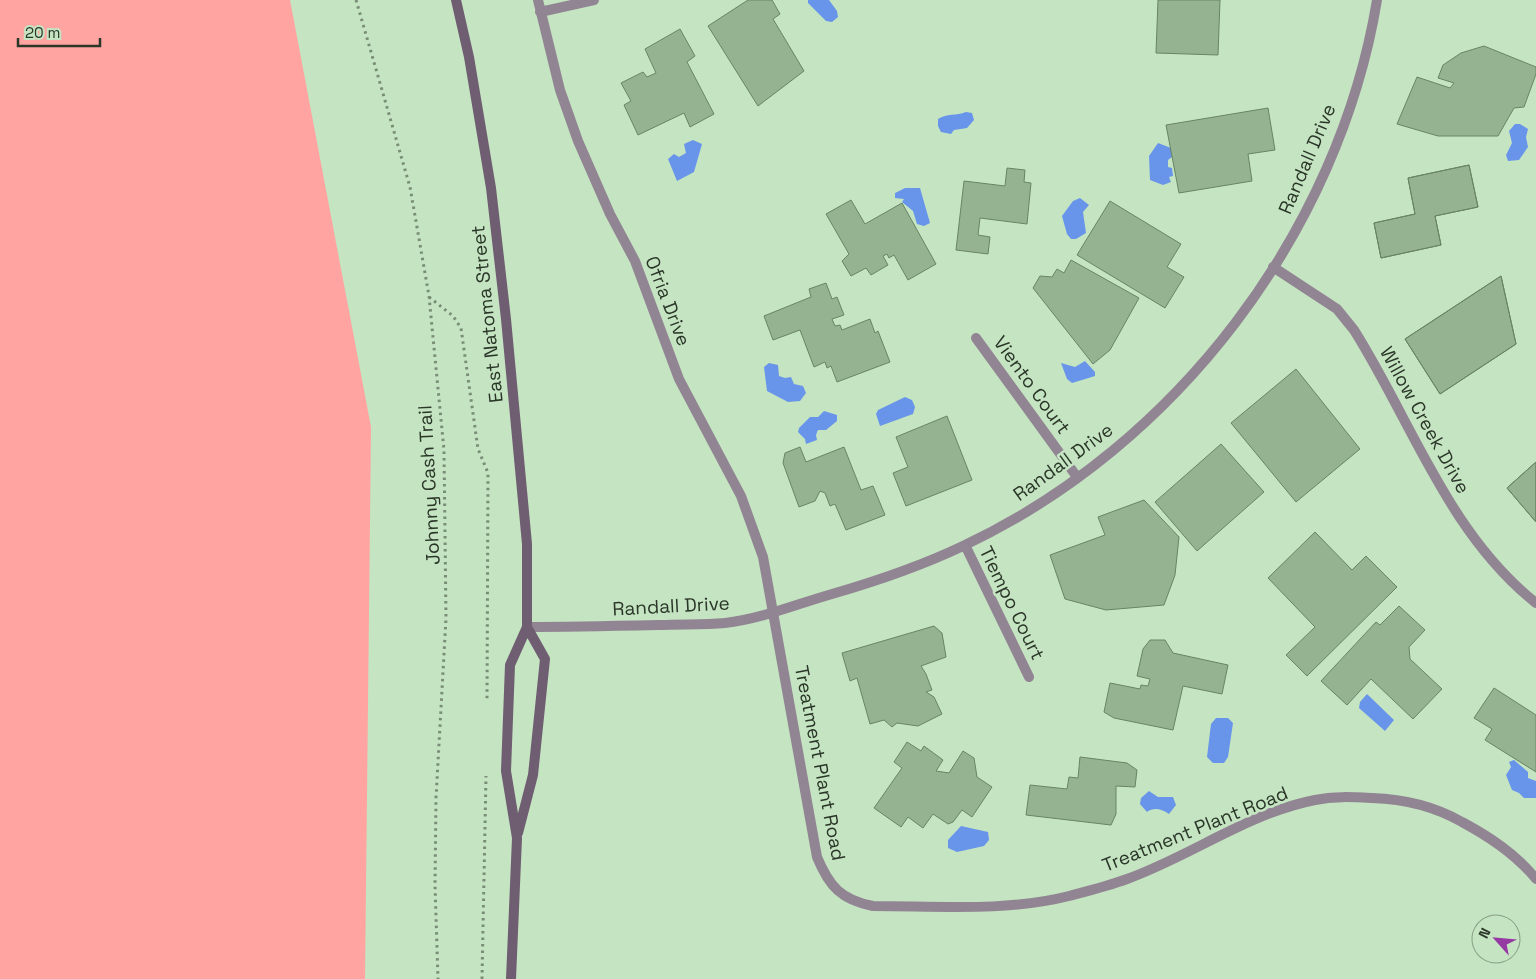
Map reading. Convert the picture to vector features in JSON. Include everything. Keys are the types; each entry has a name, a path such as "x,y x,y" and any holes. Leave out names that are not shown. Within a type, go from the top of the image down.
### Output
{"main road":[{"name":"East Natoma Street","path":"456,0 469,57 490,188 506,319 527,544 527,627 510,665 506,771 517,838 511,979"},
{"name":"East Natoma Street","path":"517,838 533,775 545,659 527,627"}],"street":[{"name":"Ofria Drive","path":"538,0 560,90 578,141 610,214 635,261 679,379 741,496 764,557 774,611"},
{"path":"540,12 594,0"},
{"name":"Randall Drive","path":"527,627 726,623 774,611 902,572 965,545 1032,508 1077,478 1137,429 1194,373 1227,334 1274,267 1306,212 1339,140 1363,64 1377,0"},
{"name":"Willow Creek Drive","path":"1274,267 1337,309 1354,330 1443,492 1468,531 1498,566 1536,602"},
{"name":"Viento Court","path":"976,338 1077,478"},
{"name":"Tiempo Court","path":"965,545 1029,677"},
{"name":"Treatment Plant Road","path":"774,611 817,857 825,877 839,893 858,903 873,906 1004,906 1067,896 1127,879 1271,813 1314,800 1344,796 1390,798 1449,814 1489,836 1513,855 1536,879"}],"path":[{"name":"Johnny Cash Trail","path":"356,0 410,187 429,296 444,450 447,548 446,618 436,798 435,885 438,979"},
{"path":"429,296 453,316 461,328 478,450 488,473 487,705"},
{"path":"482,979 486,772"}],"shaded area":[{"path":"0,0 290,0 371,427 365,979 0,979"}],"water":[{"path":"808,0 829,0 837,11 838,17 832,22 826,21 808,3"},
{"path":"966,112 972,113 974,120 967,128 954,130 951,134 941,132 938,126 938,119"},
{"path":"1515,124 1520,124 1528,129 1526,137 1528,147 1519,160 1508,161 1506,155 1512,143 1509,131"},
{"path":"693,140 702,144 694,172 677,181 668,159 674,154 679,157 686,153 684,144"},
{"path":"1158,143 1171,148 1172,157 1168,160 1168,167 1172,168 1173,176 1169,177 1171,182 1163,185 1150,180 1149,156"},
{"path":"905,188 920,188 930,223 924,226 917,224 913,211 902,202 904,199 895,198 895,193"},
{"path":"1080,198 1089,205 1083,212 1086,233 1076,239 1071,239 1067,234 1062,216 1073,201"},
{"path":"1085,361 1095,372 1095,376 1072,383 1067,379 1061,363 1075,367"},
{"path":"769,363 778,365 779,376 791,377 794,384 803,386 806,393 800,401 788,402 767,391 764,367"},
{"path":"905,397 912,400 915,407 913,414 880,426 876,414 878,410"},
{"path":"824,411 837,415 837,421 826,430 818,430 817,440 806,444 805,439 798,432 799,428 810,417 818,417"},
{"path":"1367,694 1394,720 1385,731 1359,708 1360,702"},
{"path":"1216,718 1228,718 1233,723 1228,757 1224,763 1213,763 1207,757 1211,724"},
{"path":"1514,760 1528,772 1528,778 1536,781 1536,798 1524,798 1512,790 1506,775 1511,767 1509,762"},
{"path":"1149,791 1158,797 1173,797 1176,805 1169,814 1158,809 1147,812 1140,804 1141,798"},
{"path":"961,826 988,832 989,840 984,846 957,852 948,848 948,840"}],"building":[{"path":"748,0 772,0 780,14 773,19 804,71 758,106 708,26"},
{"path":"1158,0 1220,0 1218,55 1156,53"},
{"path":"680,29 695,56 687,62 714,114 690,127 684,113 638,135 624,105 631,101 621,83 643,72 647,77 656,73 645,49"},
{"path":"1484,46 1536,67 1536,74 1524,107 1514,108 1498,136 1438,136 1397,124 1417,77 1450,88 1454,83 1438,78 1443,65 1461,53"},
{"path":"1268,108 1275,150 1248,154 1252,181 1179,193 1166,125"},
{"path":"1469,165 1478,207 1435,216 1441,245 1381,258 1374,223 1415,214 1408,178"},
{"path":"1469,165 1478,207 1435,216 1441,245 1381,258 1374,223 1415,214 1408,178"},
{"path":"1007,168 1025,170 1024,182 1031,183 1027,224 980,218 978,235 990,237 988,254 956,250 964,181 1005,186"},
{"path":"851,200 865,224 902,203 936,264 908,280 894,255 889,258 887,254 883,256 888,265 871,275 866,268 851,276 842,261 849,254 826,214"},
{"path":"1110,201 1181,244 1167,267 1184,277 1165,308 1077,255"},
{"path":"1071,260 1139,298 1110,350 1093,364 1033,288 1040,276 1052,277 1057,269 1064,273"},
{"path":"1501,276 1516,344 1440,394 1405,339"},
{"path":"1501,276 1516,344 1440,394 1405,339"},
{"path":"826,283 832,299 837,297 844,315 832,319 835,326 840,325 842,330 870,319 875,333 878,331 890,362 837,382 831,366 827,368 825,362 814,367 800,330 773,340 764,316 811,297 809,289"},
{"path":"1296,369 1360,449 1296,502 1231,423"},
{"path":"947,416 972,480 906,506 893,473 908,467 896,437"},
{"path":"1221,444 1264,492 1197,551 1155,502"},
{"path":"800,447 806,462 844,447 861,490 873,486 885,515 846,530 835,504 830,506 825,493 820,491 815,501 799,507 783,463 785,453"},
{"path":"1536,462 1536,522 1507,488"},
{"path":"1536,462 1536,522 1507,488"},
{"path":"1144,500 1179,537 1175,575 1164,605 1106,610 1065,599 1050,555 1105,535 1098,517"},
{"path":"1315,532 1352,570 1366,556 1397,587 1307,676 1286,655 1315,627 1268,578"},
{"path":"1399,606 1425,630 1409,647 1410,659 1442,689 1413,719 1371,679 1347,705 1321,681 1376,622 1380,625"},
{"path":"934,626 942,633 946,657 921,666 932,690 926,692 934,697 942,714 918,726 897,723 892,727 884,720 870,724 857,678 850,681 842,653"},
{"path":"1150,640 1165,640 1173,653 1228,665 1222,694 1183,686 1173,730 1114,718 1104,712 1110,683 1140,689 1141,685 1148,686 1150,679 1137,676 1143,649"},
{"path":"1494,688 1536,715 1536,772 1485,740 1492,729 1474,718"},
{"path":"907,742 921,751 924,746 943,760 936,771 949,773 963,751 974,758 977,777 992,787 972,817 962,810 953,822 948,824 933,814 923,828 908,817 901,827 874,808 902,768 894,762"},
{"path":"1080,757 1127,763 1137,770 1135,787 1116,786 1116,814 1111,825 1026,815 1030,785 1067,789 1069,777 1078,778"}]}
